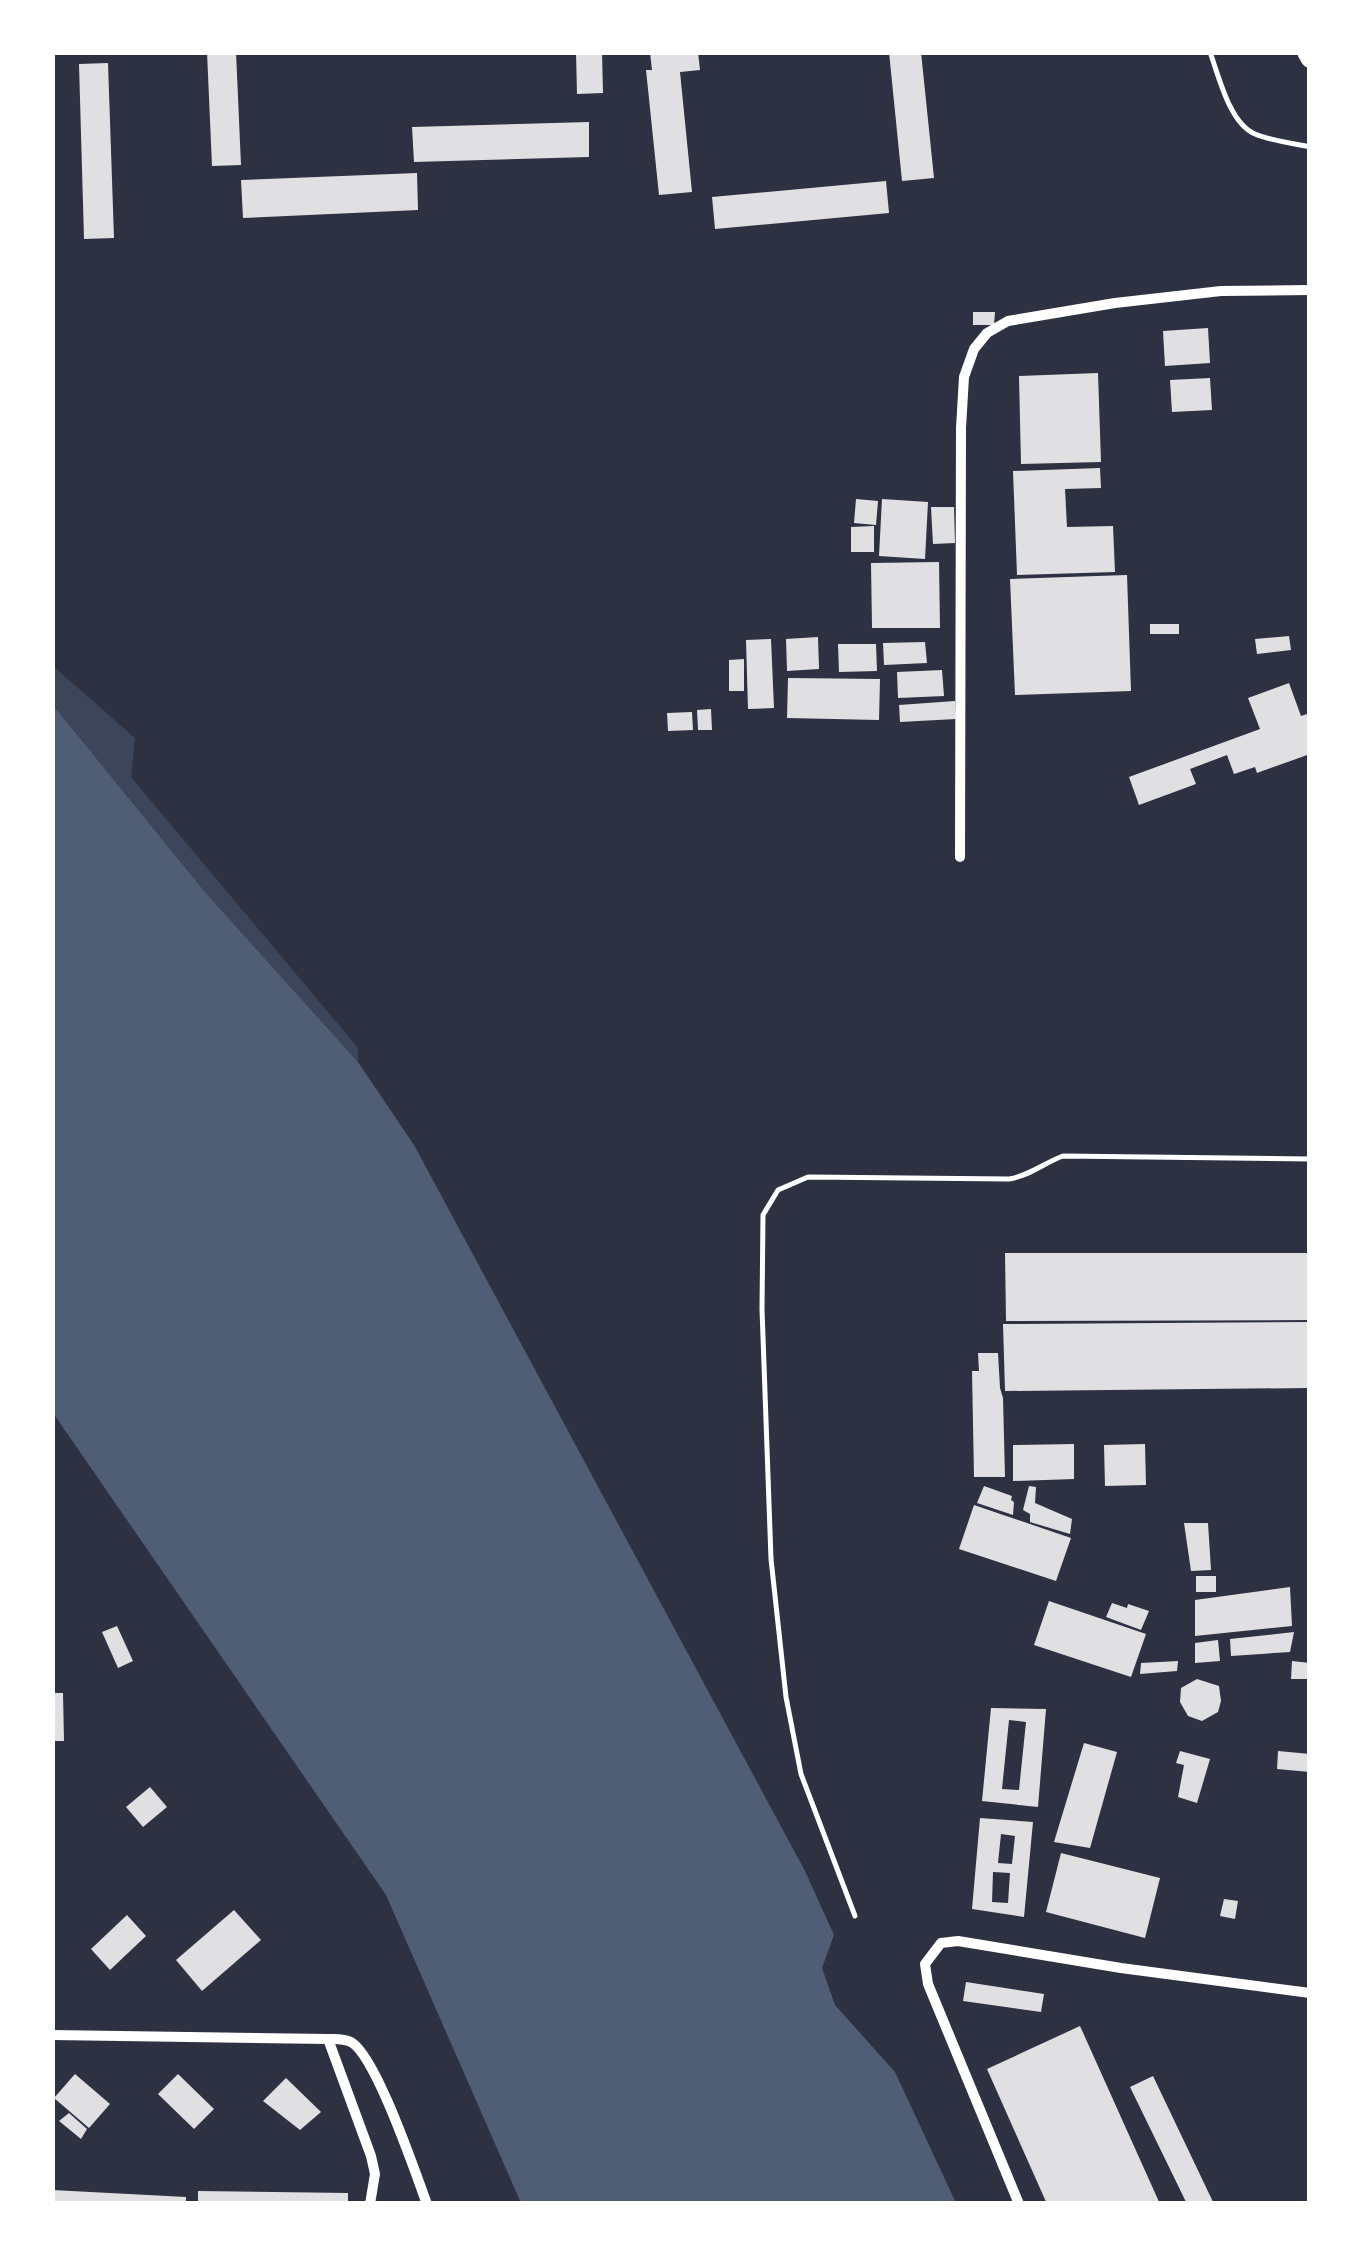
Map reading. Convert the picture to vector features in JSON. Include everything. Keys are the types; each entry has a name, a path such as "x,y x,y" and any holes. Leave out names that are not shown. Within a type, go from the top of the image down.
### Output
{"street":[{"path":"960,856 961,428 964,377 974,349 987,333 1008,321 1222,291 1310,290"},
{"path":"1019,2204 928,1984 924,1964 941,1943 958,1941 1310,1993"},
{"path":"52,2035 340,2038 353,2043 374,2068 428,2204"},
{"path":"328,2039 371,2156 375,2174 370,2204"}],"lane":[{"path":"1210,52 1242,127 1256,135 1310,146"},
{"path":"855,1916 802,1774 786,1697 772,1559 762,1216 778,1190 808,1178 1009,1179 1024,1176 1063,1156 1310,1158"}],"shaded area":[{"path":"52,665 135,738 131,777 358,1048 358,1062 205,892 53,705"},
{"path":"53,705 205,892 358,1062 414,1145 805,1871 834,1935 822,1968 835,2005 895,2072 956,2203 521,2203 386,1895 53,1413"}],"building":[{"path":"207,52 236,52 241,165 212,166"},
{"path":"576,52 602,52 603,93 577,94"},
{"path":"650,52 698,52 700,70 680,72 692,192 659,195 646,70 652,70"},
{"path":"889,52 921,52 934,178 902,181"},
{"path":"108,63 114,238 84,239 79,64"},
{"path":"589,122 589,157 414,162 412,127"},
{"path":"417,173 418,210 243,218 241,180"},
{"path":"886,181 889,213 715,229 712,197"},
{"path":"973,312 995,312 994,325 973,325"},
{"path":"1208,328 1210,363 1165,366 1163,331"},
{"path":"1098,373 1101,462 1021,464 1019,376"},
{"path":"1210,378 1212,410 1172,412 1170,380"},
{"path":"1100,468 1101,488 1065,489 1067,527 1113,526 1115,572 1017,575 1013,471"},
{"path":"856,499 878,501 876,525 854,523"},
{"path":"882,499 928,502 925,559 879,556"},
{"path":"931,507 954,507 955,543 933,544"},
{"path":"874,526 874,552 851,552 851,527"},
{"path":"939,562 940,628 872,628 871,563"},
{"path":"1127,575 1131,691 1015,695 1010,579"},
{"path":"1150,624 1179,624 1179,634 1150,634"},
{"path":"1289,636 1291,650 1257,654 1255,639"},
{"path":"818,637 819,669 787,671 786,639"},
{"path":"771,639 774,708 748,709 746,640"},
{"path":"925,642 927,663 884,665 883,643"},
{"path":"838,644 876,644 877,671 839,672"},
{"path":"744,659 744,691 729,691 729,660"},
{"path":"942,670 944,696 898,698 897,672"},
{"path":"788,678 880,679 879,720 787,718"},
{"path":"1289,683 1301,716 1310,713 1310,754 1257,773 1255,767 1234,774 1227,755 1190,769 1196,784 1139,805 1129,777 1260,729 1248,698"},
{"path":"955,701 956,719 900,722 899,705"},
{"path":"711,709 712,730 698,730 697,710"},
{"path":"692,712 693,730 668,731 667,713"},
{"path":"1005,1253 1310,1253 1310,1320 1006,1321"},
{"path":"1310,1322 1310,1388 1005,1391 1003,1324"},
{"path":"978,1353 998,1353 1005,1477 974,1477 972,1371 979,1371"},
{"path":"1074,1444 1074,1479 1013,1481 1013,1445"},
{"path":"1145,1444 1146,1485 1105,1486 1104,1445"},
{"path":"984,1486 1012,1496 1013,1515 977,1503"},
{"path":"1029,1486 1036,1487 1035,1503 1072,1519 1070,1534 1030,1522 1030,1514 1023,1510"},
{"path":"974,1505 1071,1538 1056,1581 959,1549"},
{"path":"1184,1523 1208,1523 1211,1570 1191,1571"},
{"path":"1196,1576 1216,1576 1216,1592 1196,1592"},
{"path":"1290,1587 1292,1626 1195,1636 1195,1600"},
{"path":"1049,1601 1146,1634 1131,1677 1034,1645"},
{"path":"1112,1603 1149,1611 1141,1630 1106,1617"},
{"path":"117,1626 133,1661 118,1668 102,1632"},
{"path":"1294,1632 1290,1652 1231,1656 1230,1639"},
{"path":"1218,1640 1220,1661 1195,1663 1195,1643"},
{"path":"1178,1661 1177,1671 1140,1674 1141,1663"},
{"path":"1292,1661 1310,1663 1310,1679 1291,1679"},
{"path":"1197,1679 1219,1686 1221,1701 1218,1712 1202,1721 1188,1716 1180,1702 1181,1688"},
{"path":"52,1693 63,1693 64,1741 52,1741"},
{"path":"991,1708 1046,1709 1038,1807 982,1801","holes":["1009,1720 1026,1722 1019,1790 1002,1789"]},
{"path":"1084,1743 1117,1752 1090,1848 1054,1842"},
{"path":"1180,1751 1210,1759 1197,1803 1178,1797 1184,1765 1176,1763"},
{"path":"1278,1751 1310,1754 1310,1772 1277,1769"},
{"path":"150,1787 167,1807 143,1827 126,1807"},
{"path":"980,1818 1033,1822 1024,1917 972,1909","holes":["1001,1834 1015,1836 1012,1864 998,1863","993,1872 1010,1873 1008,1903 992,1902"]},
{"path":"1061,1853 1160,1878 1145,1938 1046,1912"},
{"path":"1224,1899 1238,1901 1235,1919 1220,1916"},
{"path":"234,1910 261,1940 202,1991 176,1960"},
{"path":"127,1915 146,1936 110,1970 91,1949"},
{"path":"966,1982 1044,1994 1041,2012 963,2001"},
{"path":"1080,2026 1160,2204 1047,2204 987,2069"},
{"path":"75,2074 110,2104 89,2128 54,2098"},
{"path":"178,2074 214,2109 194,2129 158,2094"},
{"path":"1153,2076 1214,2204 1187,2204 1130,2087"},
{"path":"286,2078 321,2112 300,2130 263,2101"},
{"path":"69,2113 87,2129 81,2139 59,2121"},
{"path":"52,2190 186,2197 186,2204 52,2204"},
{"path":"198,2191 348,2193 348,2204 198,2204"}]}
